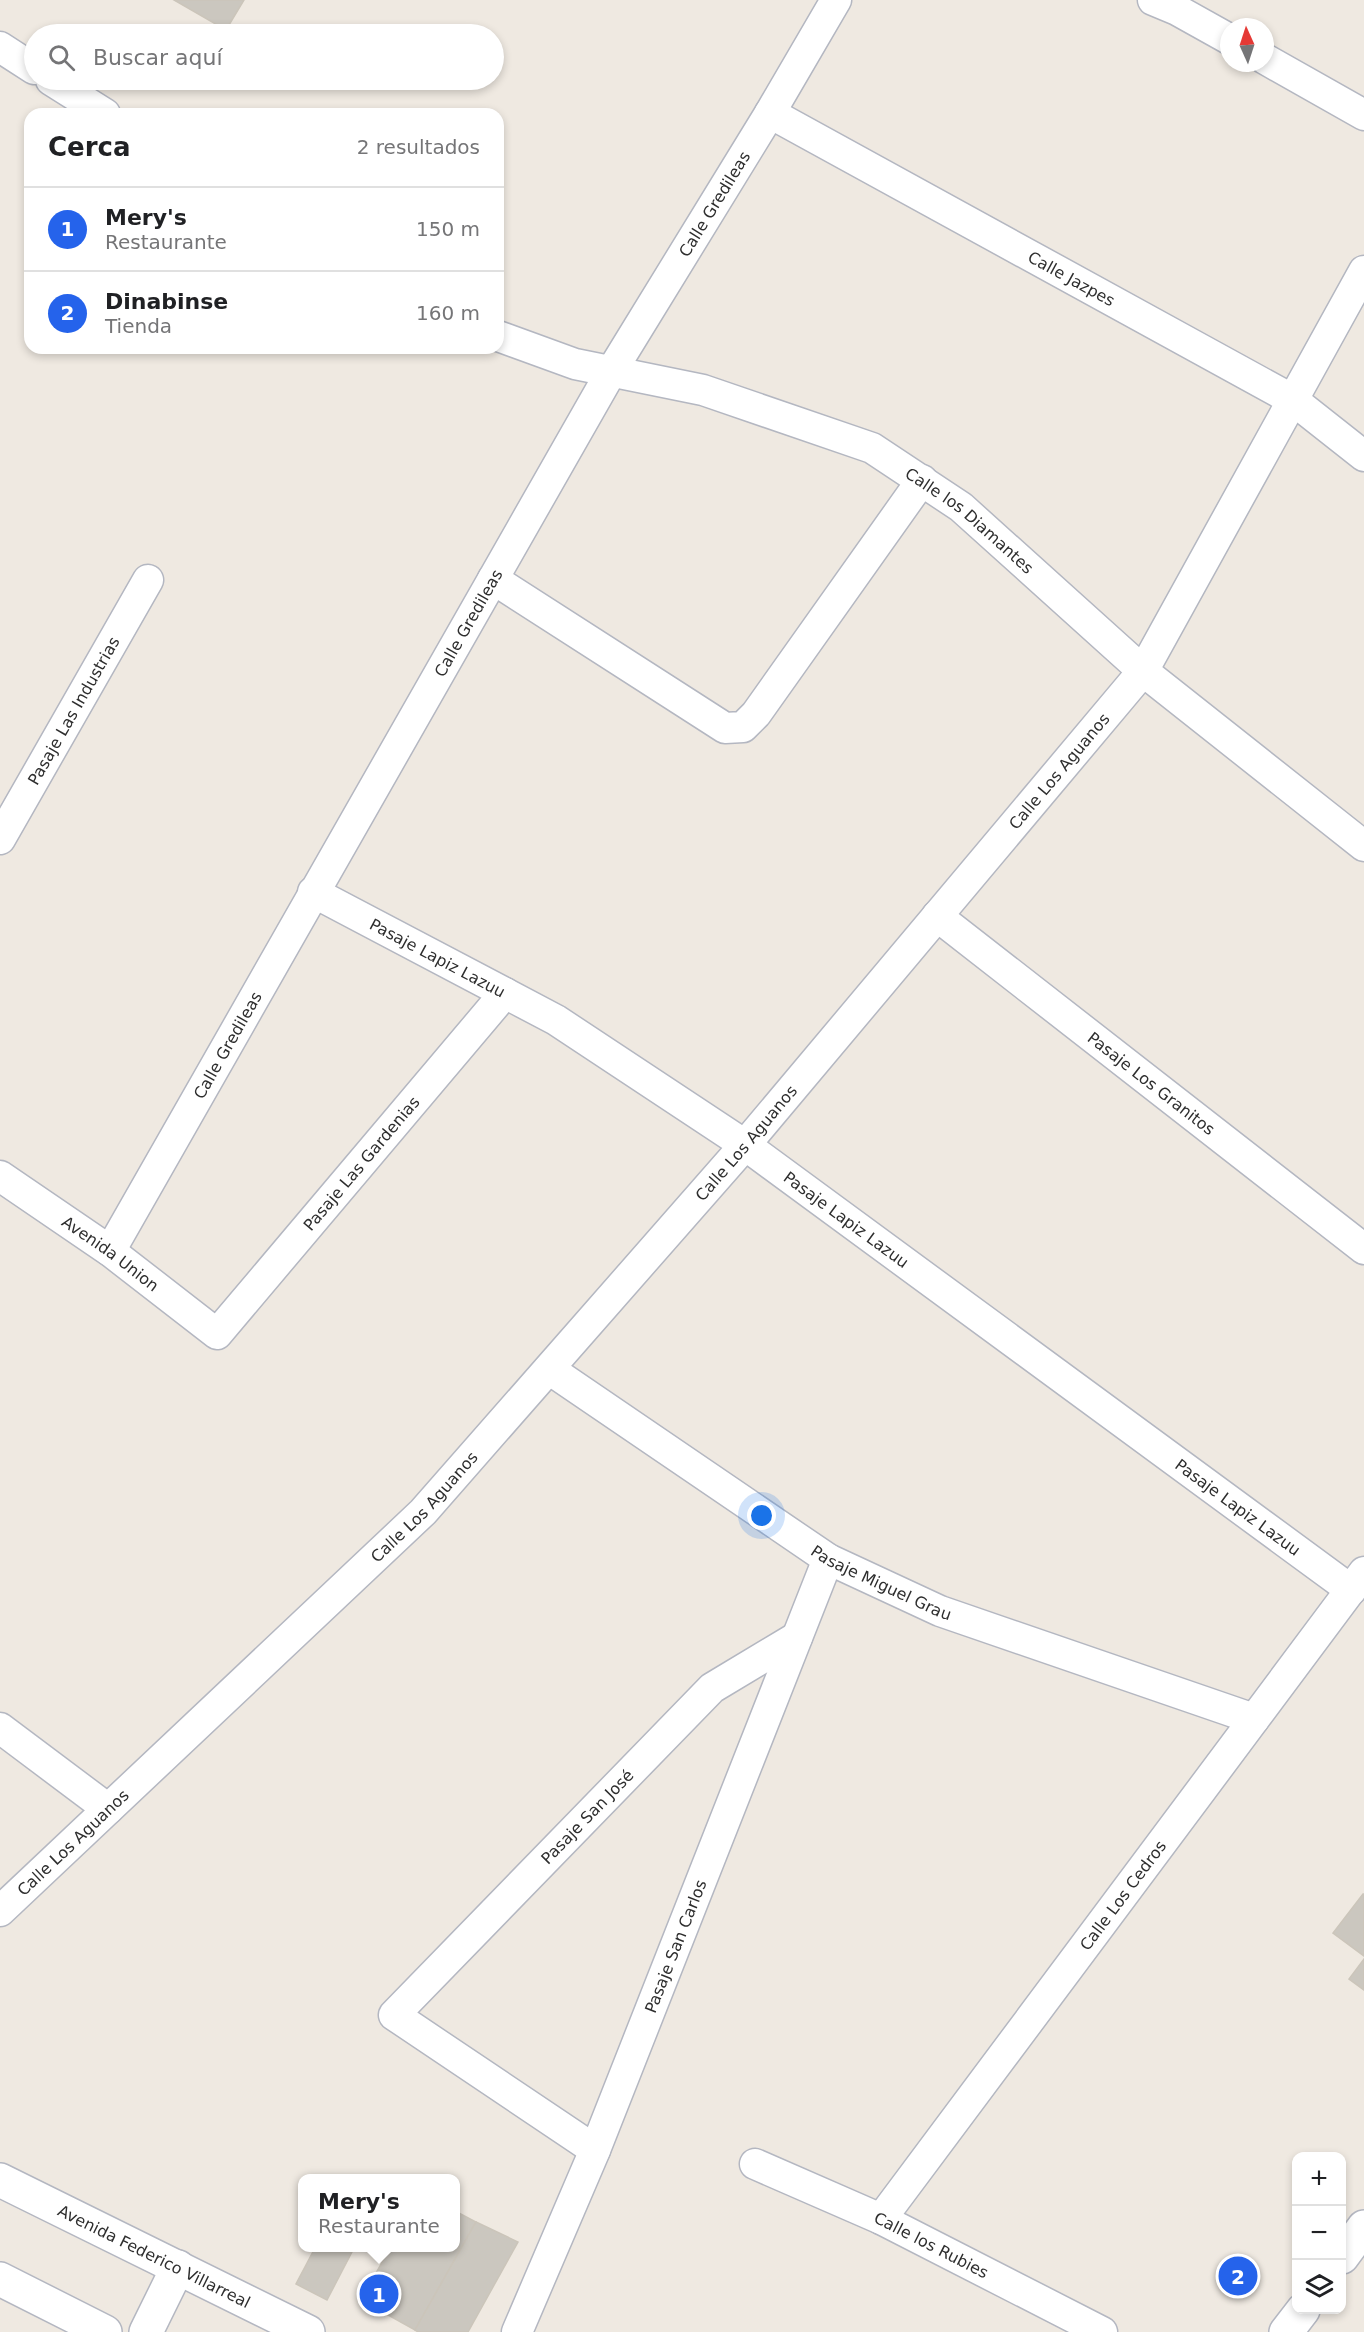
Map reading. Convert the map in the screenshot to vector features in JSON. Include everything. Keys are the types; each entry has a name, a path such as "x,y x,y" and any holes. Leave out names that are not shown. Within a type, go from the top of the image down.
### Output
{"main road":[{"name":"Avenida Federico Villarreal","path":"0,2180 308,2332"},
{"path":"1346,2250 1364,2227"},
{"path":"146,2332 178,2267"},
{"path":"0,2279 105,2332"},
{"path":"1286,2332 1300,2314"}],"street":[{"name":"Calle Gredileas","path":"110,1251 611,372 836,0"},
{"path":"1171,3 1220,33"},
{"path":"0,47 24,63"},
{"path":"1274,64 1364,115"},
{"path":"67,90 95,108"},
{"name":"Calle Jazpes","path":"770,112 1293,400 1364,456"},
{"name":"Calle Los Aguanos","path":"0,1911 423,1512 745,1145 1143,671 1364,271"},
{"name":"Calle los Diamantes","path":"504,338 575,364 703,390 872,448 961,507 1143,671 1364,846"},
{"path":"493,579 725,728 743,728 756,714 922,480"},
{"name":"Pasaje Las Industrias","path":"0,839 147,580"},
{"name":"Pasaje Lapiz Lazuu","path":"313,892 556,1020 745,1145 1358,1581"},
{"name":"Pasaje Los Granitos","path":"937,916 1364,1250"},
{"name":"Pasaje Las Gardenias","path":"217,1335 505,993"},
{"name":"Avenida Union","path":"0,1176 110,1251 217,1335"},
{"name":"Pasaje Miguel Grau","path":"549,1369 828,1558 940,1611 1254,1719"},
{"name":"Pasaje San Carlos","path":"517,2332 595,2150 828,1558"},
{"name":"Calle Los Cedros","path":"880,2219 1358,1581"},
{"name":"Pasaje San José","path":"595,2150 394,2015 712,1688 797,1637"},
{"path":"0,1728 108,1809"},
{"name":"Calle los Rubies","path":"755,2164 880,2219 1102,2332"}],"building":[{"path":"174,0 244,0 230,24 216,24"},
{"path":"1364,1894 1364,1956 1333,1933"},
{"path":"1364,1959 1364,1990 1349,1979"},
{"path":"460,2214 476,2222 460,2250"},
{"path":"476,2222 518,2242 468,2332 418,2332 415,2330"},
{"path":"313,2252 352,2252 327,2300 296,2284"},
{"path":"388,2252 459,2252 415,2330 361,2300"}],"place":[{"name":"Dinabinse","path":"1238,2276"},
{"name":"Mery's","path":"379,2294"}]}
